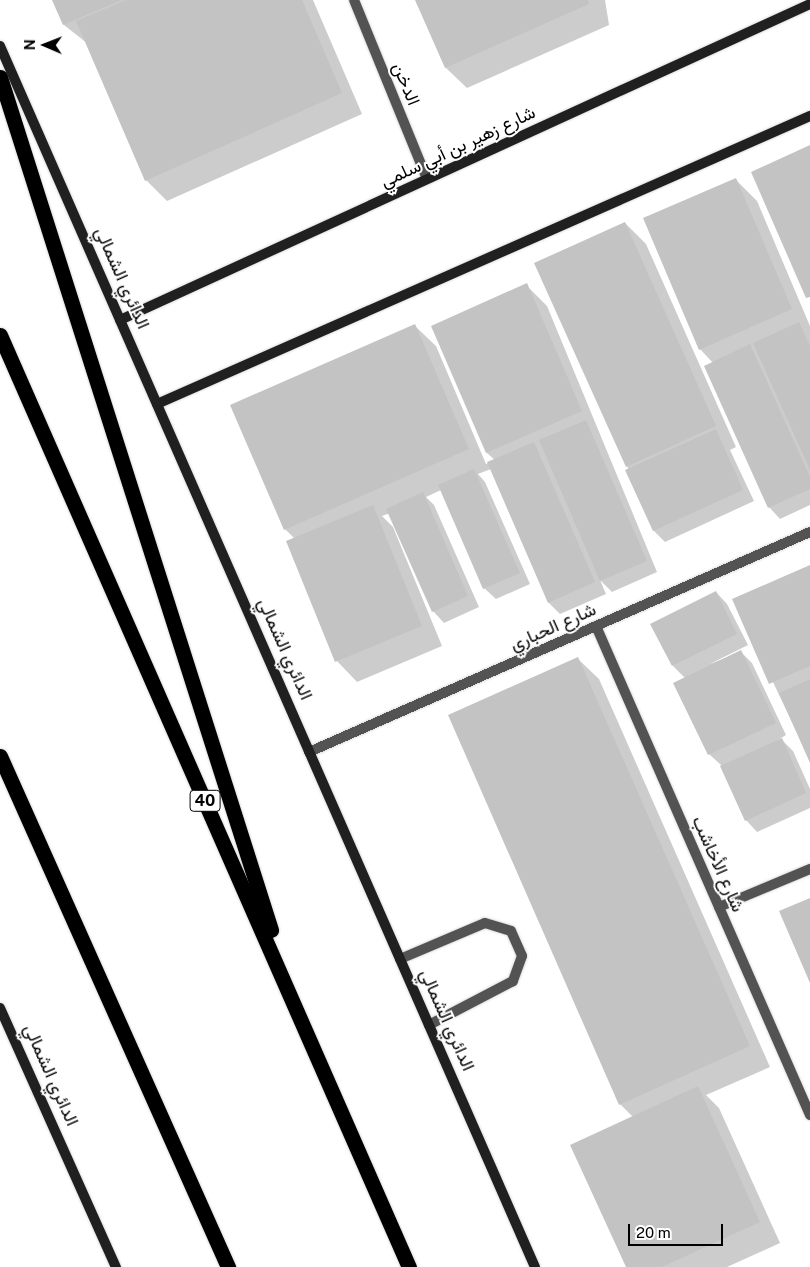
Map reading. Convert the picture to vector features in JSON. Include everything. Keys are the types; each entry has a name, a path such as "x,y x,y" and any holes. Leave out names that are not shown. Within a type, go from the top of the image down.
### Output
{"highway":[{"path":"0,76 295,1006"},
{"name":"40","path":"0,335 409,1267"},
{"path":"0,756 228,1267"}],"street":[{"name":"الدخن","path":"354,0 427,179"},
{"name":"شارع زهير بن أبي سلمي","path":"120,320 810,4"},
{"name":"الدائري الشمالي","path":"0,46 535,1267"},
{"path":"157,404 810,116"},
{"name":"شارع الحباري","path":"309,752 810,532"},
{"name":"شارع الأخاشب","path":"596,626 810,1114"},
{"path":"719,907 810,869"},
{"path":"400,959 485,923 511,931 522,956 513,981 429,1025"},
{"name":"الدائري الشمالي","path":"0,1008 116,1267"}],"building":[{"path":"52,0 122,0 63,25"},
{"path":"126,0 302,0 342,93 145,181 76,21"},
{"path":"415,0 588,0 589,4 445,68"},
{"path":"810,145 810,297 806,298 751,172"},
{"path":"736,178 792,309 699,350 643,218"},
{"path":"625,222 716,426 626,467 534,263"},
{"path":"527,283 582,411 486,453 431,326"},
{"path":"799,322 810,346 810,470 753,343"},
{"path":"415,324 469,449 284,530 230,405"},
{"path":"750,344 810,477 810,489 768,508 704,366"},
{"path":"586,420 647,561 600,581 539,440"},
{"path":"716,429 743,490 653,531 625,470"},
{"path":"534,442 595,582 548,603 487,462"},
{"path":"474,469 520,573 483,589 438,485"},
{"path":"423,492 468,596 432,612 386,509"},
{"path":"373,505 422,626 335,662 286,541"},
{"path":"810,565 810,666 769,684 732,599"},
{"path":"716,591 737,634 672,666 650,624"},
{"path":"741,650 776,723 708,755 673,683"},
{"path":"578,657 750,1046 619,1105 448,715"},
{"path":"810,679 810,763 779,693"},
{"path":"782,738 806,793 745,821 720,766"},
{"path":"810,898 810,983 779,911"},
{"path":"698,1086 760,1222 662,1267 626,1267 570,1145"}]}
